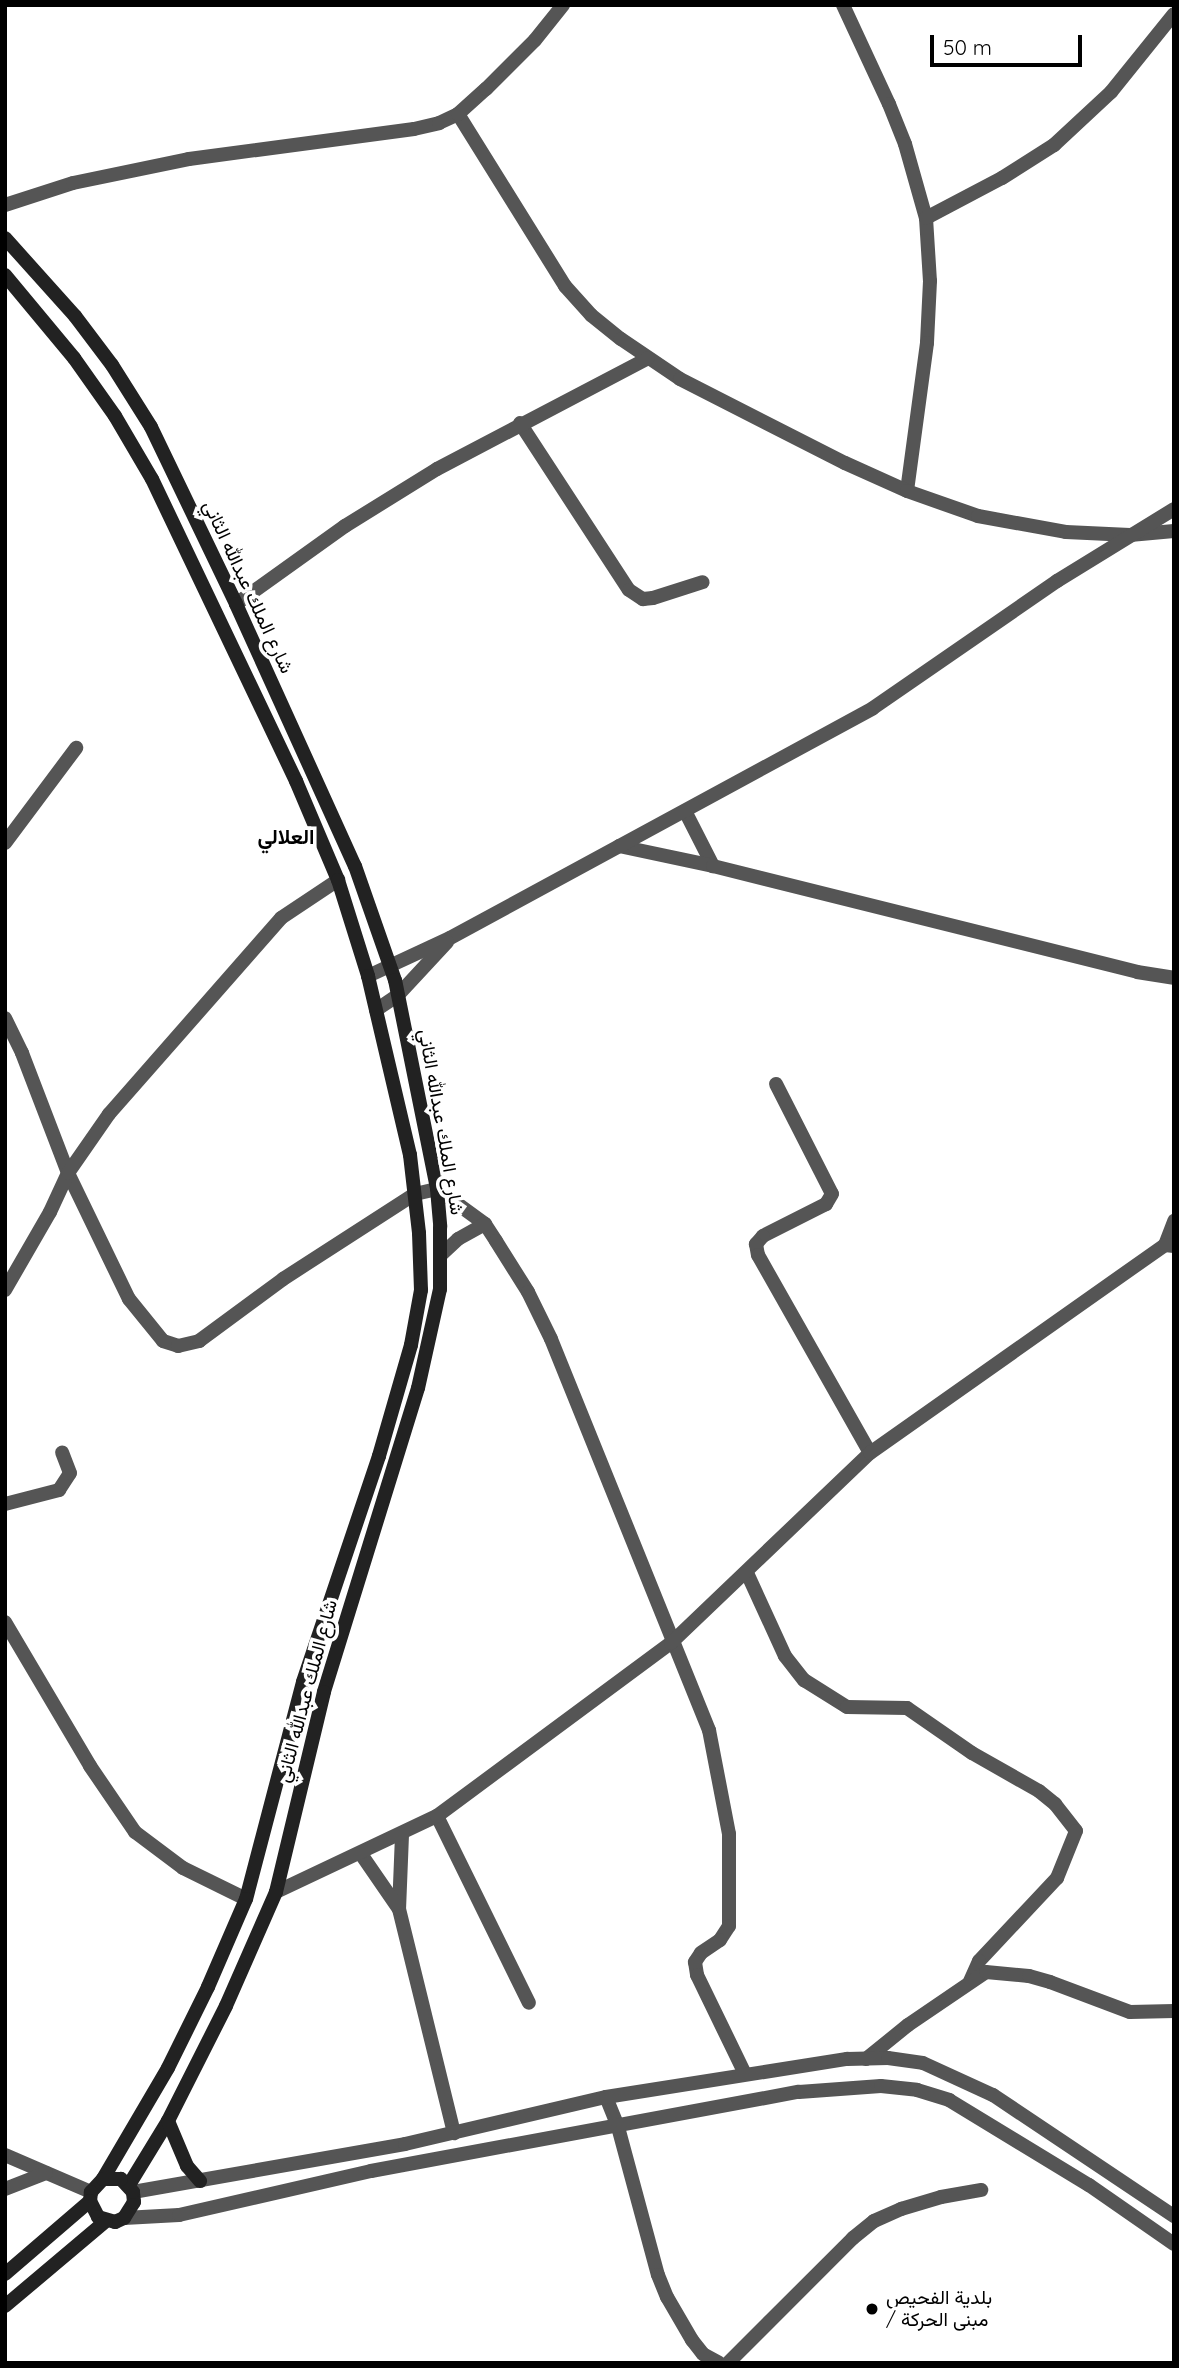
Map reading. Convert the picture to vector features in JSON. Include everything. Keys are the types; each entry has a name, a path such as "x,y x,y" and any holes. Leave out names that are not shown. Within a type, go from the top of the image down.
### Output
{"main road":[{"name":"شارع الملك عبدالله الثاني","path":"5,238 75,316 119,375 151,427 236,604 355,866 390,964 438,1189 442,1254 440,1289 418,1388 324,1692 276,1892 226,2006 131,2188"},
{"name":"شارع الملك عبدالله الثاني","path":"5,275 81,368 115,416 152,479 296,780 338,880 368,976 410,1155 421,1290 411,1345 379,1455 303,1682 246,1899 192,2022 103,2179"},
{"path":"167,2121 187,2166 200,2180"},
{"path":"5,2274 90,2196 103,2179 112,2177 131,2188 134,2202 124,2218 106,2221 5,2306"},
{"path":"90,2196 97,2217 106,2221"}],"street":[{"path":"5,205 73,183 135,170 249,150 414,129 458,114 536,40 563,5"},
{"path":"843,5 890,104 905,144 926,218 930,281 927,343 907,491"},
{"path":"926,218 1002,178 1054,145 1111,92 1174,14"},
{"path":"458,114 565,286 591,315 649,358 769,426 907,491 978,516 1022,526 1130,535 1174,531"},
{"path":"236,604 345,526 437,469 520,423 649,358"},
{"path":"520,423 629,590 643,598 653,598 703,582"},
{"path":"368,976 450,938 873,708 1057,581 1174,509"},
{"path":"5,843 76,748"},
{"path":"685,811 713,866"},
{"path":"620,846 713,866 1137,972 1174,978"},
{"path":"5,1290 50,1212 68,1173 109,1114 273,927 299,904 338,880"},
{"path":"376,1010 398,995 450,938"},
{"path":"5,1018 22,1053 68,1173 129,1299 163,1340 178,1346 199,1341 283,1279 415,1194 438,1189 485,1224 528,1293 551,1339 629,1526 671,1643 709,1730 729,1834 729,1926 720,1940 701,1953 695,1962 697,1975 745,2074"},
{"path":"776,1084 832,1194 826,1204 764,1236 756,1244 758,1255 870,1453"},
{"path":"276,1892 438,1816 671,1643 870,1453 1170,1245 1174,1221"},
{"path":"442,1254 463,1236 485,1224"},
{"path":"5,1504 60,1490 70,1473 62,1452"},
{"path":"747,1573 785,1656 804,1680 847,1707 907,1708 972,1753 1039,1791 1055,1804 1076,1831 1057,1878 979,1961 970,1981"},
{"path":"5,1622 11,1643 135,1832 183,1868 246,1899"},
{"path":"438,1816 529,2003"},
{"path":"402,1835 400,1909 454,2133"},
{"path":"361,1854 400,1909"},
{"path":"866,2059 970,1981 986,1972 1028,1976 1130,2012 1174,2011"},
{"path":"131,2188 200,2180 454,2133 606,2097 745,2074 866,2059 923,2063 960,2077 1056,2135 1174,2216"},
{"path":"124,2218 179,2214 372,2171 799,2092 881,2086 918,2090 949,2100 1036,2151 1174,2244"},
{"path":"606,2097 618,2127 662,2286 692,2340 704,2354 719,2363"},
{"path":"5,2155 46,2172 90,2196"},
{"path":"5,2189 46,2172"},
{"path":"729,2363 853,2238 874,2221 901,2209 941,2197 981,2190"}],"place":[{"name":"بلدية الفحيص / مبنى الحركة","path":"872,2309"}],"district":[{"name":"العلالي","path":"286,836"}]}
